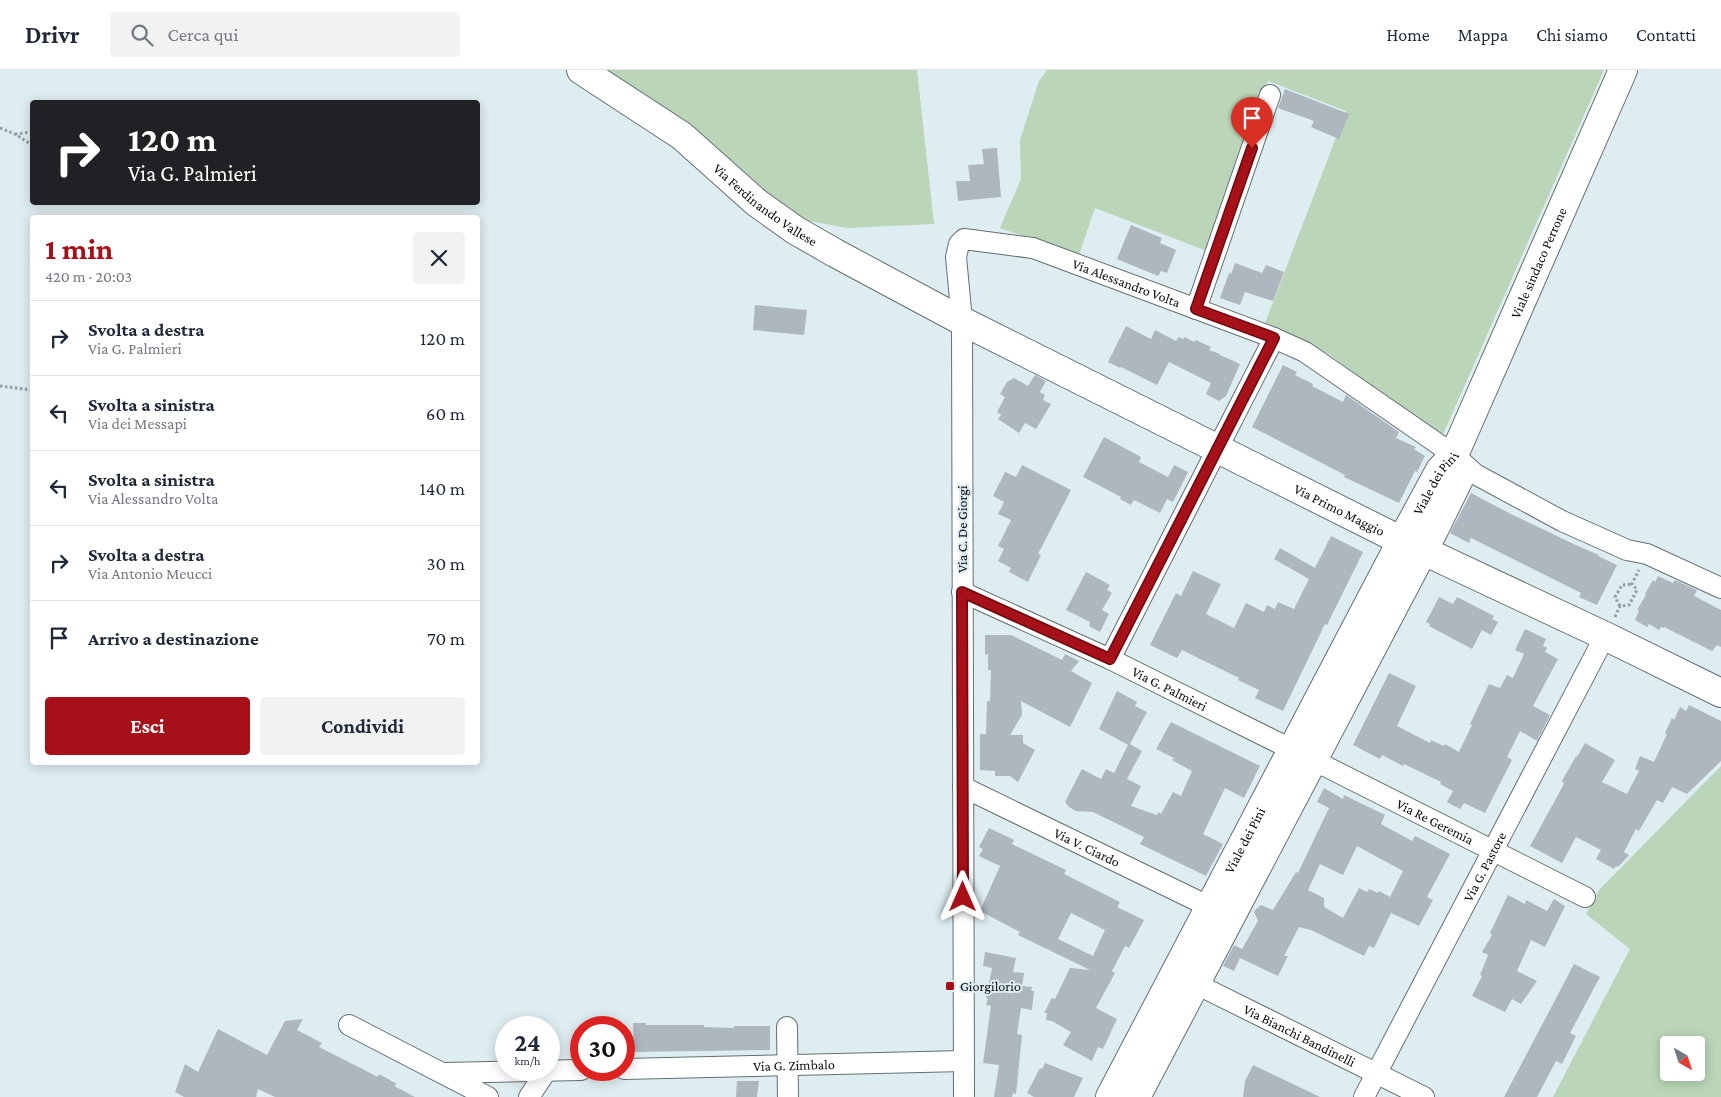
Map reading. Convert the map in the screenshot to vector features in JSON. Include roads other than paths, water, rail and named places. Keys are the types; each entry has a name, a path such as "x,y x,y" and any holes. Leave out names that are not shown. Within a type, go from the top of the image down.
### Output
{"street":[{"name":"Via Ferdinando Vallese","path":"581,70 682,136 757,203 795,230 962,321"},
{"name":"Viale sindaco Perrone","path":"1454,455 1623,70"},
{"path":"1196,309 1270,95"},
{"name":"Via Alessandro Volta","path":"962,321 956,257 959,244 964,240 1033,248 1274,338 1305,352 1454,455 1475,474 1562,521 1626,550 1647,554 1721,588"},
{"name":"Via Primo Maggio","path":"962,321 1413,545 1721,693"},
{"name":"Via C. De Giorgi","path":"962,321 964,1097"},
{"path":"1110,659 1274,338"},
{"name":"Viale dei Pini","path":"1110,1097 1185,978 1413,545 1440,470 1454,455"},
{"name":"Via G. Palmieri","path":"962,592 1110,659 1303,755"},
{"name":"Via G. Pastore","path":"1364,1097 1605,636"},
{"name":"Viale dei Pini","path":"1136,1097 1185,978 1210,907 1303,755"},
{"name":"Via Re Geremia","path":"1303,755 1585,897"},
{"name":"Via V. Ciardo","path":"963,787 1210,907"},
{"name":"Via Bianchi Bandinelli","path":"1185,978 1424,1097"},
{"path":"349,1025 444,1074 482,1096"},
{"path":"787,1027 788,1097"},
{"name":"Via G. Zimbalo","path":"635,1069 964,1061"},
{"path":"444,1074 495,1072"},
{"path":"529,1097 540,1081"}],"place":[{"name":"Giorgilorio","path":"950,986"}]}
